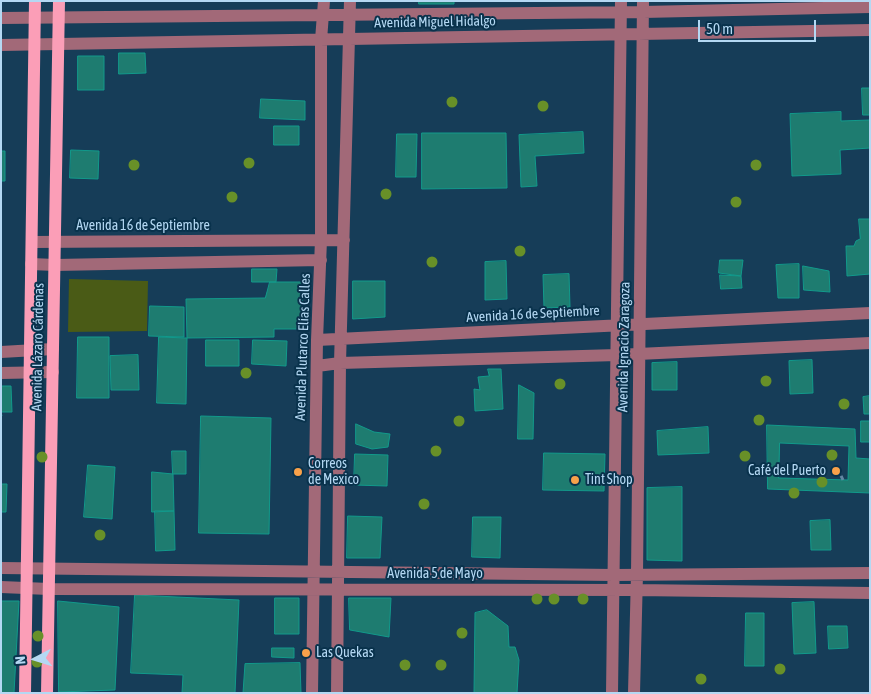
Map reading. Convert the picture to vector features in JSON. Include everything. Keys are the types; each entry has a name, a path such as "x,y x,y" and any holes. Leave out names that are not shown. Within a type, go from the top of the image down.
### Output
{"main road":[{"name":"Avenida Lázaro Cárdenas","path":"25,693 35,1"},
{"name":"Avenida Lázaro Cárdenas","path":"47,693 60,1"}],"street":[{"name":"Avenida Plutarco Elías Calles","path":"312,693 317,340 321,260 321,40 324,1"},
{"name":"Avenida Miguel Hidalgo","path":"1,18 35,16 59,18 323,14 350,8 465,13 621,7 870,7"},
{"name":"Avenida Ignacio Zaragoza","path":"612,692 621,7"},
{"name":"Avenida Ignacio Zaragoza","path":"634,692 643,7"},
{"path":"337,693 340,363 350,8"},
{"path":"465,13 465,36"},
{"name":"Avenida Miguel Hidalgo","path":"1,45 870,30"},
{"name":"Avenida 16 de Septiembre","path":"32,242 344,240"},
{"path":"31,264 321,260"},
{"name":"Avenida 16 de Septiembre","path":"317,340 870,314"},
{"path":"317,366 340,363 617,355 870,343"},
{"path":"1,352 54,349"},
{"path":"1,373 53,372"},
{"name":"Avenida 5 de Mayo","path":"1,568 49,570 614,574 870,573"},
{"name":"Avenida 5 de Mayo","path":"1,587 49,589 636,590 870,593"},
{"path":"612,692 634,692"}],"path":[{"path":"838,469 843,480"}],"green space":[{"path":"69,279 148,281 147,331 68,332"}],"building":[{"path":"419,1 454,1 454,4 419,4"},
{"path":"119,53 145,53 146,73 119,74"},
{"path":"78,56 104,56 104,90 78,90"},
{"path":"862,88 870,88 870,115 863,115"},
{"path":"261,99 305,101 305,120 260,118"},
{"path":"841,112 841,121 870,120 870,148 840,150 841,174 792,176 790,114"},
{"path":"274,126 299,126 299,145 274,145"},
{"path":"583,132 584,153 535,156 537,186 521,187 519,135"},
{"path":"422,133 506,133 507,188 422,189"},
{"path":"397,134 417,134 416,177 396,177"},
{"path":"71,150 99,151 98,179 70,178"},
{"path":"1,151 5,151 5,181 1,181"},
{"path":"859,219 870,219 870,274 847,276 846,246 854,246 856,241 860,239"},
{"path":"720,260 743,260 741,276 719,273"},
{"path":"506,261 507,299 485,300 485,262"},
{"path":"799,264 799,298 778,298 776,265"},
{"path":"803,266 829,271 830,292 804,290"},
{"path":"252,269 277,269 276,282 252,282"},
{"path":"569,274 570,307 544,308 543,275"},
{"path":"720,275 741,276 742,288 721,289"},
{"path":"353,281 385,281 385,317 353,319"},
{"path":"270,282 302,282 303,329 274,329 274,337 187,338 186,299 265,298"},
{"path":"150,306 184,307 184,337 149,336"},
{"path":"78,337 109,337 109,398 77,398"},
{"path":"159,337 187,338 186,404 157,403"},
{"path":"206,340 239,340 239,366 206,366"},
{"path":"253,340 287,341 286,366 252,364"},
{"path":"138,355 139,390 111,390 110,356"},
{"path":"812,360 813,393 790,394 789,361"},
{"path":"677,362 677,390 652,390 652,363"},
{"path":"488,369 501,369 503,409 475,411 474,389 480,390 478,377 489,376"},
{"path":"519,385 534,393 533,439 518,439"},
{"path":"1,386 11,386 12,412 1,412"},
{"path":"870,396 870,414 864,414 863,397"},
{"path":"201,416 271,418 269,534 199,533"},
{"path":"861,421 870,421 870,442 861,442"},
{"path":"356,424 374,432 390,434 388,447 372,449 356,444"},
{"path":"767,425 855,429 856,458 870,459 870,493 768,489","holes":["780,443 849,446 848,480 779,478"]},
{"path":"708,427 709,453 658,455 657,431"},
{"path":"172,451 186,451 186,474 173,474"},
{"path":"544,453 605,454 604,491 543,490"},
{"path":"355,454 388,455 387,486 354,485"},
{"path":"88,465 115,467 112,519 84,517"},
{"path":"152,472 173,474 174,511 152,512"},
{"path":"1,484 7,484 6,512 1,512"},
{"path":"682,487 682,561 647,560 647,488"},
{"path":"155,511 174,511 175,550 156,551"},
{"path":"348,516 382,517 380,558 347,558"},
{"path":"473,517 501,517 500,558 472,557"},
{"path":"830,520 831,550 811,550 810,521"},
{"path":"135,595 239,600 235,693 182,693 183,675 131,673"},
{"path":"275,598 299,598 299,634 275,634"},
{"path":"349,598 391,598 389,637 350,630"},
{"path":"1,601 19,601 14,693 1,693"},
{"path":"58,601 119,607 115,690 59,692"},
{"path":"814,602 816,653 794,654 792,603"},
{"path":"487,610 508,626 509,647 515,647 519,660 517,693 474,693 475,613"},
{"path":"746,613 764,613 764,666 745,666"},
{"path":"828,626 847,626 848,648 829,649"},
{"path":"272,648 294,648 294,658 272,657"},
{"path":"300,663 301,693 243,693 245,664"}],"place":[{"name":"Café del Puerto","path":"836,471"},
{"name":"Correos de Mexico","path":"298,472"},
{"name":"Tint Shop","path":"575,480"},
{"name":"Las Quekas","path":"306,653"}]}
